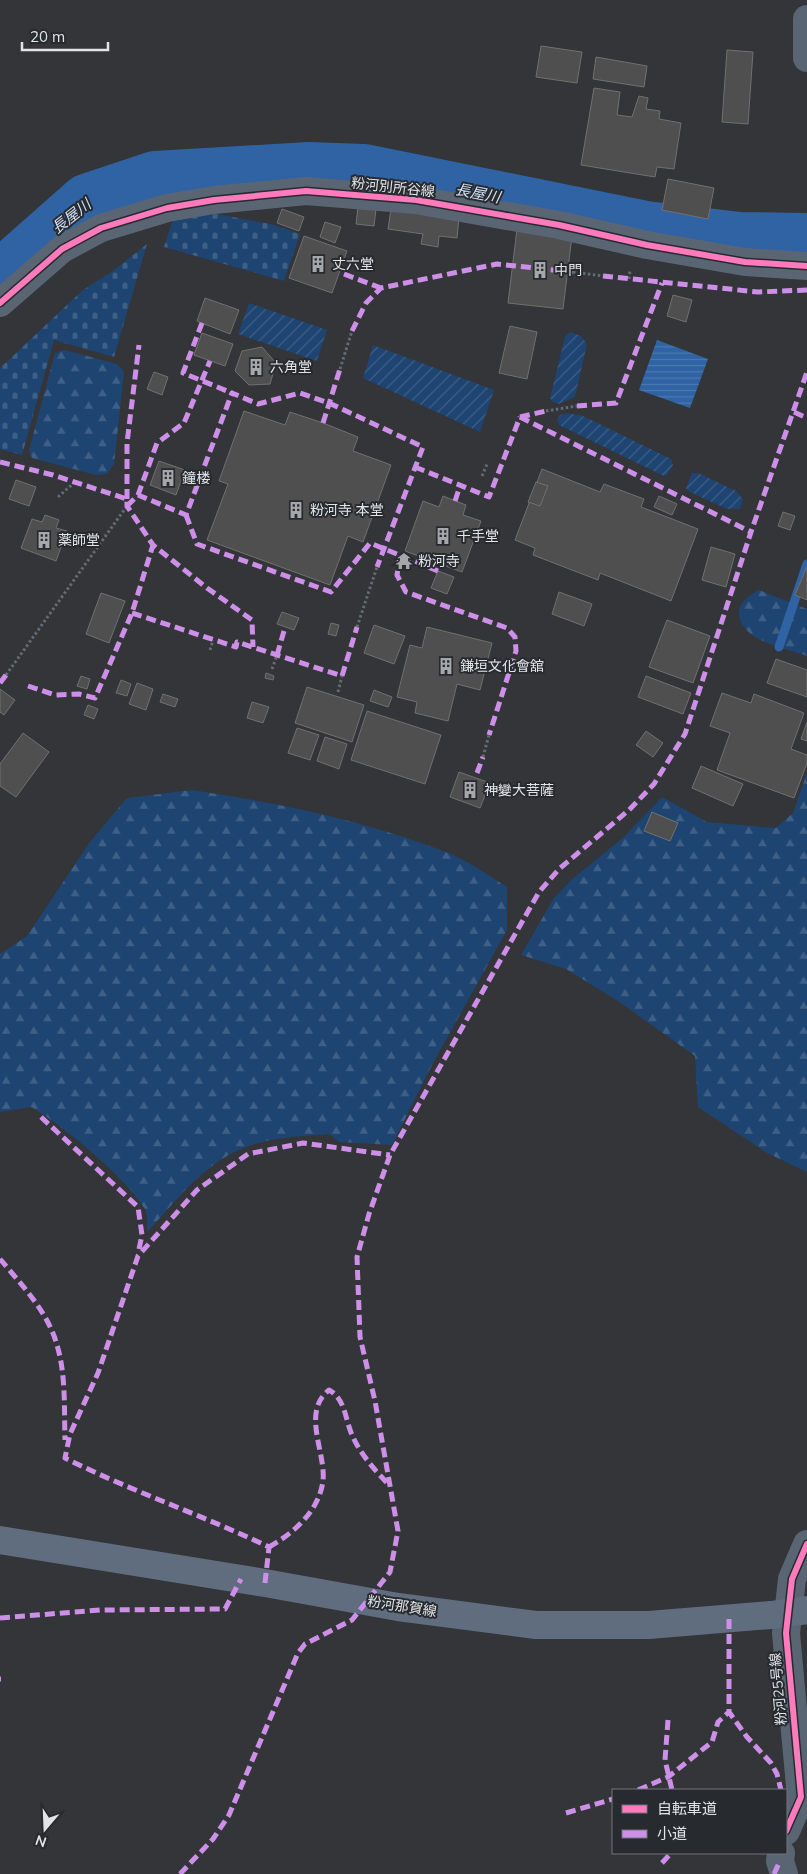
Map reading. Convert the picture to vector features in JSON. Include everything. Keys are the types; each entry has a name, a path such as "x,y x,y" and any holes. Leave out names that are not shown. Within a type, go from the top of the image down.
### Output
{"main road":[{"name":"粉河那賀線","path":"0,1540 265,1583 398,1607 536,1625 649,1625 771,1615 807,1610"}],"street":[{"path":"807,19 807,58"},
{"name":"粉河別所谷線","path":"0,303 62,249 101,228 167,208 214,200 306,191 416,200 560,225 647,245 745,262 807,266"},
{"name":"粉河25号線","path":"787,1829 801,1797 786,1633 792,1579 807,1544"},
{"path":"781,1854 780,1861 784,1874"}],"path":[{"path":"574,272 603,276"},
{"path":"340,369 352,331"},
{"path":"546,411 577,406"},
{"path":"482,476 487,464"},
{"path":"58,497 75,482"},
{"path":"6,675 127,506"},
{"path":"358,627 377,567"},
{"path":"210,650 214,640"},
{"path":"272,670 277,655"},
{"path":"338,692 342,676"},
{"path":"483,757 489,734"}],"green space":[{"path":"216,214 271,224 300,234 284,281 164,247 173,219"},
{"path":"147,244 114,357 54,340 22,455 0,449 0,368 83,290 113,271"},
{"path":"249,303 327,330 317,361 238,334"},
{"path":"570,332 581,336 587,344 575,397 559,404 553,402 550,398 565,337"},
{"path":"373,345 494,390 480,432 363,378"},
{"path":"65,350 117,364 124,372 114,464 107,474 96,475 32,458 29,450 55,353"},
{"path":"568,413 583,416 671,459 673,465 667,475 664,476 559,425 557,420 560,415"},
{"path":"692,473 698,473 736,491 743,499 740,509 727,509 688,491 686,488"},
{"path":"759,590 807,609 807,656 755,637 741,622 739,612 741,605"},
{"path":"807,773 807,1172 767,1153 698,1107 695,1056 618,1001 566,969 521,955 554,898 571,880 623,838 662,797 707,822 776,828 793,813"},
{"path":"192,790 323,814 420,842 458,857 507,887 507,930 433,1063 392,1145 339,1142 329,1134 278,1139 250,1145 216,1163 188,1188 147,1232 146,1211 136,1196 109,1168 76,1139 31,1107 0,1112 0,954 27,936 90,842 127,798"}],"shaded area":[{"path":"657,340 708,359 690,408 639,390"}],"building":[{"path":"541,46 582,52 577,83 536,77"},
{"path":"727,50 753,52 748,124 722,122"},
{"path":"596,57 647,66 644,87 593,79"},
{"path":"594,88 620,92 617,115 632,117 639,96 648,98 646,109 660,111 659,119 681,123 674,169 657,167 655,177 581,165"},
{"path":"668,179 714,188 708,219 662,210"},
{"path":"358,207 376,209 374,226 356,224"},
{"path":"282,209 304,217 299,231 277,223"},
{"path":"391,209 459,217 457,238 439,236 438,247 421,244 423,234 388,229"},
{"path":"325,222 341,227 335,243 320,237"},
{"name":"中門","path":"517,229 572,236 563,309 508,303"},
{"name":"丈六堂","path":"304,236 347,251 332,293 289,278"},
{"path":"673,295 692,300 686,322 667,316"},
{"path":"205,298 239,310 230,334 197,321"},
{"path":"510,326 537,332 527,379 499,373"},
{"path":"202,333 233,344 225,366 194,355"},
{"name":"六角堂","path":"262,347 276,363 270,384 249,385 235,371 242,351"},
{"path":"154,372 168,377 162,395 147,389"},
{"name":"粉河寺 本堂","path":"244,411 285,425 290,412 323,423 358,437 353,451 391,465 363,542 348,536 330,585 207,540 228,484 219,481"},
{"name":"鐘楼","path":"159,461 185,470 176,495 150,485"},
{"path":"542,469 600,492 604,484 644,499 641,507 698,529 671,601 600,573 598,580 533,555 535,548 515,540"},
{"path":"16,480 36,487 29,506 9,499"},
{"path":"536,482 548,486 540,506 528,502"},
{"name":"千手堂","path":"443,496 466,505 463,515 481,521 462,572 405,551 423,501 439,507"},
{"path":"659,496 677,504 672,515 654,507"},
{"path":"783,512 795,516 790,530 778,526"},
{"name":"薬師堂","path":"45,515 59,520 56,528 67,531 56,561 21,548 32,519 42,522"},
{"path":"711,547 735,554 726,587 702,580"},
{"path":"807,566 807,600 795,595"},
{"path":"438,571 454,577 447,594 431,588"},
{"path":"559,592 592,604 584,626 552,614"},
{"path":"101,593 125,601 109,643 86,634"},
{"path":"282,612 299,618 294,630 277,624"},
{"path":"667,620 710,636 693,683 649,667"},
{"path":"331,623 339,625 336,636 328,634"},
{"path":"374,625 405,636 394,664 364,653"},
{"name":"鎌垣文化會舘","path":"427,627 492,643 480,690 457,684 448,721 415,713 417,702 397,697 410,645 422,648"},
{"path":"776,659 807,670 807,697 767,683"},
{"path":"266,673 274,676 273,680 265,678"},
{"path":"81,676 90,679 87,689 77,686"},
{"path":"646,676 691,693 683,714 638,697"},
{"path":"121,680 131,684 127,696 116,693"},
{"path":"137,683 153,689 146,710 129,704"},
{"path":"307,687 364,705 352,742 295,723"},
{"path":"0,689 15,700 4,715 0,712"},
{"path":"374,690 392,697 388,707 370,701"},
{"path":"722,693 751,703 754,694 804,713 791,749 807,755 807,763 794,798 717,770 730,733 710,726"},
{"path":"163,694 178,699 175,707 160,702"},
{"path":"252,702 269,707 263,723 247,718"},
{"path":"88,705 98,709 94,719 84,715"},
{"path":"367,711 441,735 425,784 351,760"},
{"path":"807,722 807,741 801,739"},
{"path":"297,728 319,735 310,760 288,753"},
{"path":"646,731 663,743 653,757 636,745"},
{"path":"23,733 49,752 16,797 0,786 0,764"},
{"path":"325,737 347,744 339,769 317,761"},
{"path":"701,766 743,784 733,806 692,788"},
{"name":"神變大菩薩","path":"459,772 490,783 480,808 450,797"},
{"path":"652,812 678,823 670,841 644,831"}],"waterway":[{"name":"長屋川","path":"0,276 86,200 155,177 309,168 364,170 646,227 740,238 807,239"},
{"path":"779,647 807,564"}],"marked path":[{"path":"352,331 366,303 381,288 497,264 573,272"},
{"path":"344,274 381,288"},
{"path":"603,276 758,292 807,290"},
{"path":"577,406 616,403 662,283"},
{"path":"202,323 183,373 232,393"},
{"path":"127,499 127,443 139,345"},
{"path":"138,495 157,443 184,423 210,361"},
{"path":"323,423 340,369"},
{"path":"180,1874 213,1839 229,1815 298,1653 305,1644 352,1620 390,1572 398,1531 375,1401 360,1337 357,1257 369,1214 390,1155 539,892 559,869 629,810 654,784 685,734 751,532 807,372"},
{"path":"127,506 138,495 186,515 232,393 258,404 300,393 329,403 423,447 377,567"},
{"path":"520,417 546,411"},
{"path":"794,412 807,418"},
{"path":"520,417 751,532"},
{"path":"415,467 489,497 520,417"},
{"path":"0,462 53,475 127,499 127,506 153,545 207,588 252,620 253,647"},
{"path":"455,501 460,486"},
{"path":"186,515 197,544 331,592 370,543 438,571"},
{"path":"28,686 55,695 79,694 95,698 132,613 153,545"},
{"path":"400,556 397,575 406,592 507,628 515,637 516,651 489,735"},
{"path":"132,613 236,647 237,642 342,676 357,627"},
{"path":"277,655 284,631"},
{"path":"0,683 6,675"},
{"path":"477,773 483,757"},
{"path":"41,1117 138,1207 142,1235 138,1254"},
{"path":"265,1583 269,1547 65,1458 70,1434 98,1373 138,1256 197,1190 248,1154 303,1143 390,1155"},
{"path":"0,1259 41,1310 53,1333 62,1368 65,1440"},
{"path":"269,1547 304,1520 321,1492 323,1470 316,1421 317,1409 321,1399 329,1390 339,1399 356,1444 373,1468 388,1484"},
{"path":"0,1618 100,1610 225,1609 241,1579"},
{"path":"729,1619 729,1712 747,1737 771,1763 777,1774 781,1789"},
{"path":"640,1789 668,1777 712,1742 718,1722 729,1712"},
{"path":"668,1720 665,1760 672,1789"},
{"path":"566,1813 612,1799"},
{"path":"662,1863 670,1854"},
{"path":"774,1874 780,1861"}],"cycle path":[{"path":"0,303 62,249 101,228 167,208 214,200 306,191 416,200 559,225 647,245 745,262 807,266"},
{"path":"787,1829 801,1797 786,1633 792,1579 807,1544"}],"place":[{"name":"丈六堂","path":"318,264"},
{"name":"中門","path":"540,270"},
{"name":"六角堂","path":"256,367"},
{"name":"鐘楼","path":"168,478"},
{"name":"粉河寺 本堂","path":"296,510"},
{"name":"千手堂","path":"443,536"},
{"name":"薬師堂","path":"44,540"},
{"name":"粉河寺","path":"404,561"},
{"name":"鎌垣文化會舘","path":"446,666"},
{"name":"神變大菩薩","path":"470,790"}]}
